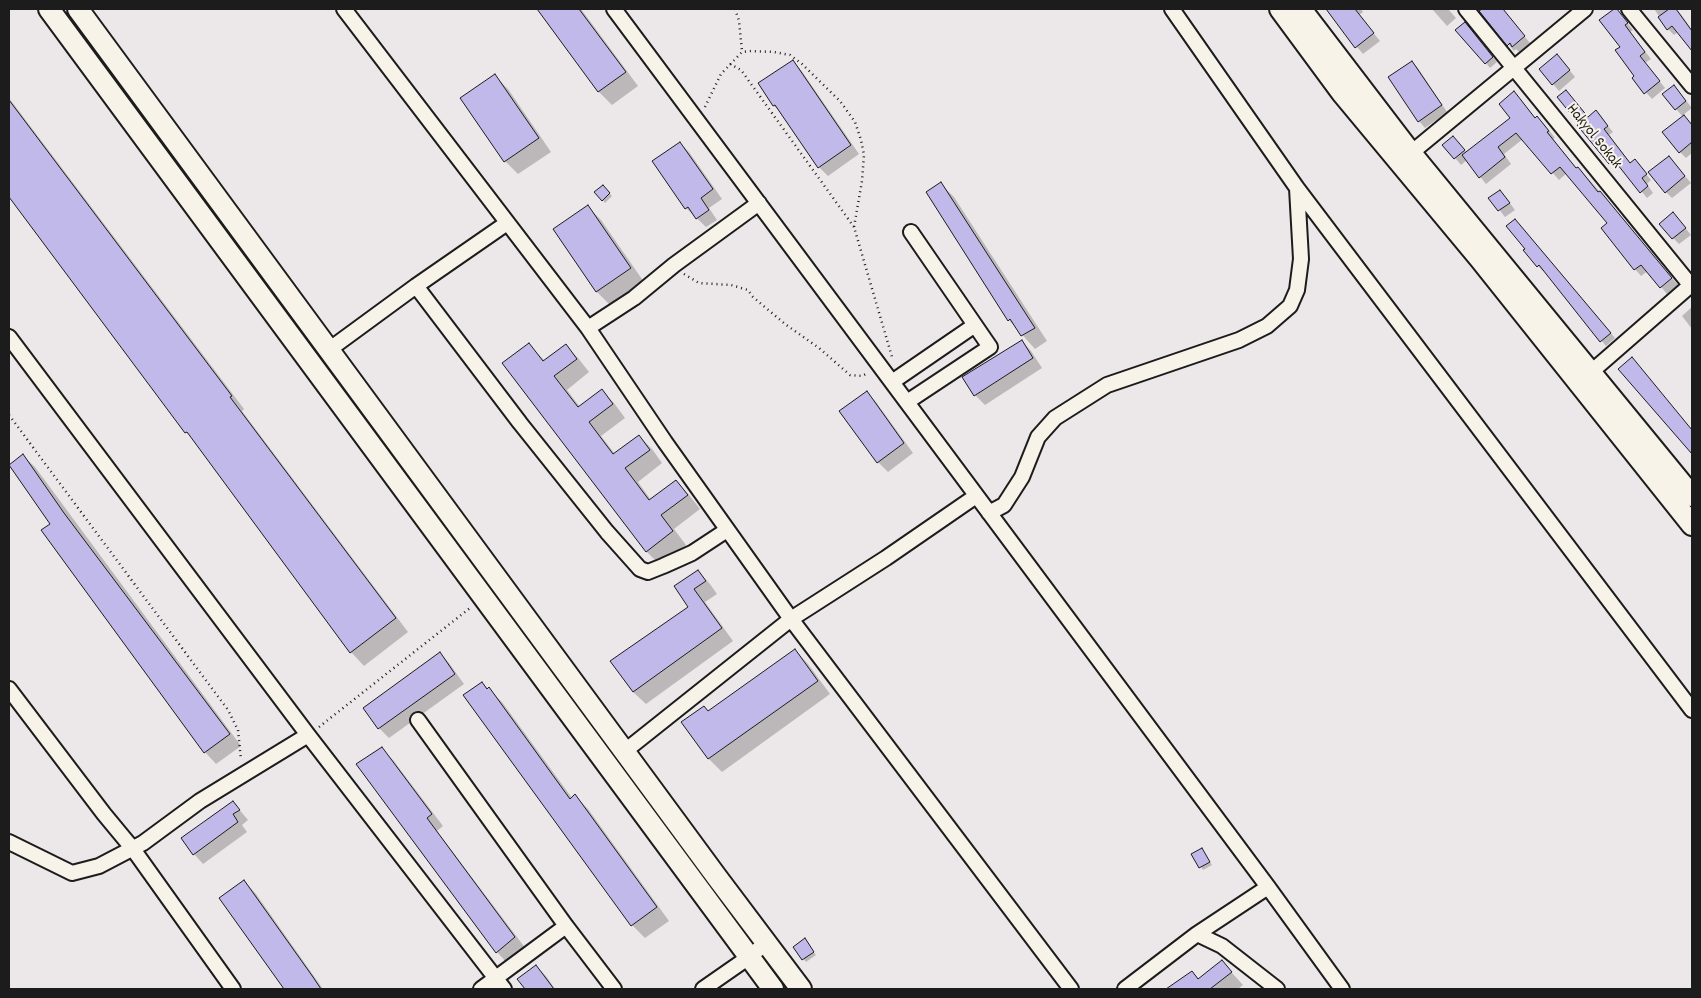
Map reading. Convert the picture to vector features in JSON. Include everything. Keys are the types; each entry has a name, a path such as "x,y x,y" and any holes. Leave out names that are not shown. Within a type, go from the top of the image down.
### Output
{"street":[{"path":"49,9 773,989"},
{"path":"78,9 801,989"},
{"path":"344,9 588,328 665,442 791,619 1071,989"},
{"path":"614,9 880,366 895,380 907,402 1342,989"},
{"path":"1172,9 1298,188 1692,710"},
{"path":"1280,9 1342,93 1405,158"},
{"path":"1302,9 1405,158 1585,379 1692,525"},
{"name":"Hakyol Sokak","path":"1466,9 1692,286"},
{"path":"1405,158 1585,9"},
{"path":"1630,9 1692,86"},
{"path":"989,513 1004,505 1022,477 1038,437 1055,418 1107,385 1239,340 1267,326 1290,306 1297,290 1301,259 1298,188"},
{"path":"588,328 634,298 674,265 759,203"},
{"path":"330,349 507,223"},
{"path":"907,402 990,347 911,232"},
{"path":"416,286 520,423 607,532 640,569 648,572 663,566 692,553 728,530"},
{"path":"1585,379 1692,286"},
{"path":"895,380 975,325"},
{"path":"9,337 308,735 500,984"},
{"path":"1585,379 1692,496"},
{"path":"625,751 791,619 886,558 976,496"},
{"path":"9,689 104,814 134,849 233,989"},
{"path":"418,720 566,926 614,989"},
{"path":"9,842 72,873 99,866 134,849 200,802 308,735"},
{"path":"1124,989 1197,934 1268,887"},
{"path":"481,989 500,984 566,926"},
{"path":"1197,934 1222,946 1277,989"},
{"path":"703,989 750,957 766,943"}],"path":[{"path":"735,9 739,21 742,52"},
{"path":"698,122 716,81 742,52 774,52 790,55 802,64 840,101 855,122 864,155 862,181 854,228"},
{"path":"730,64 741,70 854,228 895,380"},
{"path":"674,265 680,272 699,283 731,286 748,290 753,297 785,324 819,348 850,375 862,376 880,366"},
{"path":"9,414 228,710 238,730 242,749 241,776"},
{"path":"308,735 483,597"}],"building":[{"path":"537,9 579,9 626,72 598,92"},
{"path":"1326,9 1355,9 1374,33 1355,48"},
{"path":"1482,9 1503,9 1525,36 1512,47 1510,43 1507,46 1479,11"},
{"path":"1614,9 1617,9 1628,23 1625,25 1645,52 1640,56 1660,81 1644,94 1632,78 1634,76 1615,50 1620,47 1599,20"},
{"path":"1669,9 1676,9 1692,31 1692,51 1672,26 1667,30 1658,17"},
{"path":"1465,22 1493,57 1485,64 1455,30"},
{"path":"1557,54 1570,70 1552,85 1539,69"},
{"path":"793,60 851,145 818,168 758,83"},
{"path":"1412,61 1442,105 1418,122 1388,77"},
{"path":"495,74 539,138 504,162 460,98"},
{"path":"1674,85 1686,101 1675,110 1662,94"},
{"path":"1566,90 1588,117 1596,110 1608,126 1604,129 1630,163 1635,159 1647,174 1642,178 1648,186 1640,193 1614,160 1609,164 1577,125 1579,124 1557,97"},
{"path":"1514,91 1535,118 1537,116 1549,131 1547,132 1576,168 1578,167 1598,192 1600,191 1672,278 1660,288 1641,265 1634,270 1601,228 1607,223 1560,167 1551,174 1516,133 1498,147 1505,157 1479,178 1462,155 1510,118 1499,104"},
{"path":"9,100 396,618 350,653 187,432 185,433 9,197"},
{"path":"1684,115 1692,125 1692,142 1679,153 1662,132"},
{"path":"1453,136 1465,150 1454,159 1442,145"},
{"path":"680,142 713,189 701,198 709,210 696,219 688,207 685,209 652,161"},
{"path":"1669,156 1685,176 1665,193 1648,172"},
{"path":"941,182 1035,328 1021,336 1010,319 1008,321 926,192"},
{"path":"603,185 610,193 602,201 594,192"},
{"path":"1500,190 1510,203 1498,211 1488,198"},
{"path":"588,205 631,268 596,292 553,229"},
{"path":"1673,212 1686,228 1672,239 1659,224"},
{"path":"1515,219 1611,333 1600,342 1539,265 1537,267 1523,250 1525,249 1506,226"},
{"path":"1022,340 1033,358 974,396 962,377"},
{"path":"529,343 543,361 566,344 577,359 554,376 578,407 602,389 613,404 589,422 613,454 639,435 650,450 625,468 649,500 676,480 688,495 661,515 673,531 646,552 502,363"},
{"path":"1632,357 1692,430 1692,454 1618,369"},
{"path":"867,391 904,443 877,463 839,411"},
{"path":"23,454 64,513 230,734 204,753 41,530 50,524 9,465"},
{"path":"698,570 706,581 694,589 722,628 633,692 610,661 688,607 674,586"},
{"path":"795,649 818,681 708,759 681,722 704,706 708,711"},
{"path":"440,652 455,674 378,729 363,708"},
{"path":"482,682 487,689 489,687 570,799 575,794 657,907 631,926 463,695"},
{"path":"382,747 432,814 427,818 515,937 496,953 356,764"},
{"path":"233,801 240,810 233,814 238,822 193,855 181,838"},
{"path":"1202,848 1210,862 1199,868 1191,854"},
{"path":"244,880 321,989 284,989 219,898"},
{"path":"805,938 814,952 802,960 793,947"},
{"path":"1222,960 1232,972 1210,989 1166,989 1192,971 1198,979"},
{"path":"536,965 554,989 525,989 517,979"}]}
